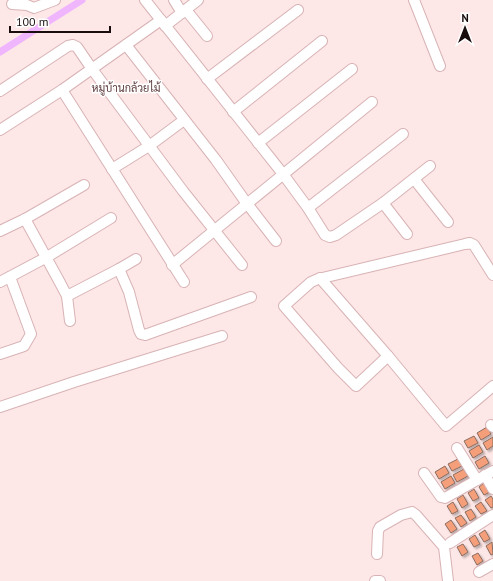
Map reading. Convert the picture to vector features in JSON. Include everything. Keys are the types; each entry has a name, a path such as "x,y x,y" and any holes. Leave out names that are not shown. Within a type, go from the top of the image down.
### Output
{"street":[{"path":"12,4 27,5 34,8 55,0"},
{"path":"145,0 282,174 308,208 325,235 330,237 336,235 383,203 430,166"},
{"path":"174,0 207,36"},
{"path":"0,130 62,90 126,45 184,11 198,0"},
{"path":"414,0 440,66"},
{"path":"207,79 298,10"},
{"path":"233,112 322,41"},
{"path":"0,91 68,46 73,45 77,47 149,146 242,265"},
{"path":"126,45 216,160 276,242"},
{"path":"258,143 352,68"},
{"path":"62,90 184,282"},
{"path":"172,265 246,203 372,102"},
{"path":"112,169 149,146 184,120"},
{"path":"308,208 403,134"},
{"path":"414,179 448,222"},
{"path":"0,231 84,185"},
{"path":"383,203 407,234"},
{"path":"25,218 47,257 66,296 70,321"},
{"path":"0,282 47,257 111,218"},
{"path":"388,356 356,386 338,368 284,306 311,282 320,278 470,243 474,245 493,275"},
{"path":"66,296 136,259"},
{"path":"119,269 129,292 139,330 141,334 145,335 251,297"},
{"path":"0,354 24,346 31,334 10,277"},
{"path":"320,278 388,356 446,426 493,386"},
{"path":"0,407 74,382 222,336"},
{"path":"457,448 485,476 493,489"},
{"path":"424,473 441,497 445,498 485,476"},
{"path":"377,554 378,531 380,527 401,515 412,512 444,547 448,581"},
{"path":"450,543 493,515"},
{"path":"479,572 492,566"},
{"path":"375,581 380,581"}],"building":[{"path":"487,427 491,434 481,440 477,433"},
{"path":"474,436 478,443 468,448 464,441"},
{"path":"493,437 493,446 487,450 483,443"},
{"path":"479,445 483,452 473,458 469,451"},
{"path":"485,456 489,463 479,469 475,462"},
{"path":"458,459 462,466 452,471 448,464"},
{"path":"445,466 449,473 439,479 435,472"},
{"path":"464,469 468,476 457,482 453,475"},
{"path":"451,476 455,483 445,489 441,482"},
{"path":"484,483 490,492 484,495 479,487"},
{"path":"474,489 479,498 473,501 468,493"},
{"path":"463,495 468,504 462,508 457,499"},
{"path":"491,496 493,499 493,507 491,508 485,500"},
{"path":"453,502 458,511 452,514 447,506"},
{"path":"481,502 487,511 481,514 475,506"},
{"path":"471,509 476,517 470,521 465,512"},
{"path":"461,515 467,523 461,527 455,518"},
{"path":"451,520 457,529 451,533 445,524"},
{"path":"485,530 490,539 484,542 479,534"},
{"path":"475,535 480,544 474,547 469,539"},
{"path":"492,542 493,554 491,555 486,546"},
{"path":"463,544 468,552 462,556 457,547"},
{"path":"478,553 483,561 477,565 472,556"}],"waterway":[{"path":"0,52 82,0"}],"district":[{"name":"หมู่บ้านกล้วยไม้","path":"126,88"}]}
